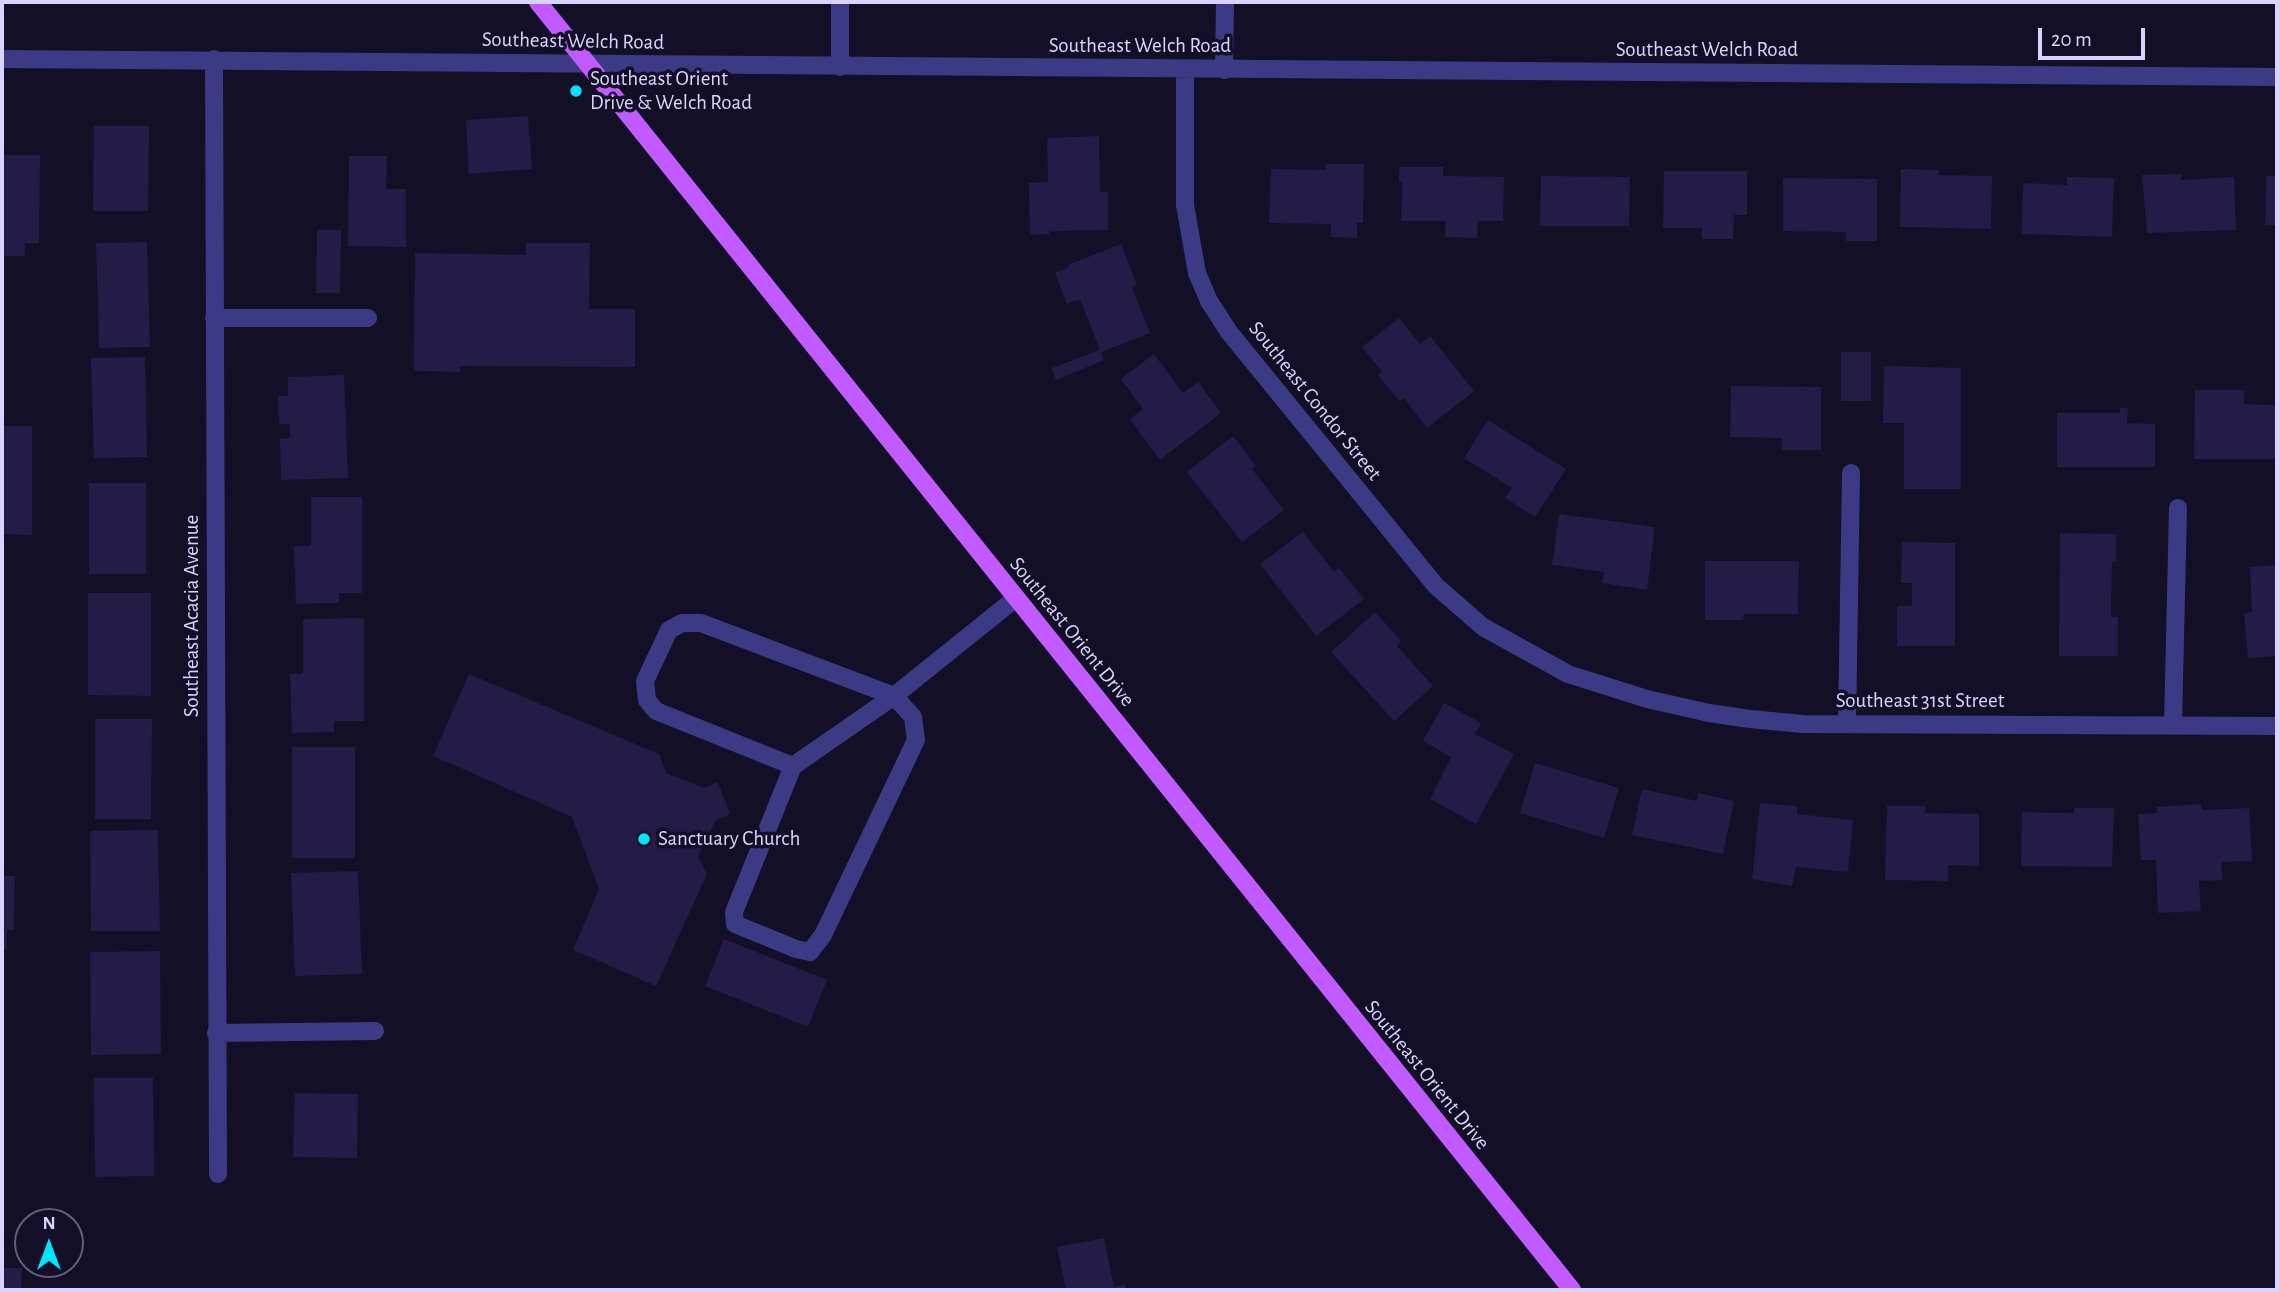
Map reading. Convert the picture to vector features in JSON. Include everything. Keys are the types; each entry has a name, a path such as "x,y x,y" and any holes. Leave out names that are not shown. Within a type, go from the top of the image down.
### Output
{"main road":[{"name":"Southeast Orient Drive","path":"538,2 1572,1290"}],"street":[{"path":"840,2 840,67"},
{"path":"1224,70 1225,2"},
{"name":"Southeast Welch Road","path":"2,59 2277,77"},
{"name":"Southeast Acacia Avenue","path":"214,59 218,1174"},
{"name":"Southeast Condor Street","path":"1185,69 1185,205 1197,272 1209,301 1222,322 1436,586 1483,627 1569,674"},
{"path":"214,318 368,318"},
{"path":"1847,723 1851,473"},
{"path":"2173,725 2178,508"},
{"path":"793,766 656,711 647,700 645,681 669,630 682,623 701,623 894,696 913,717 916,740 824,935 810,952 735,924 734,912 793,766 894,696 1016,598"},
{"name":"Southeast 31st Street","path":"1569,674 1647,699 1709,713 1802,723 2277,726"},
{"path":"216,1032 375,1031"}],"building":[{"path":"528,116 532,169 469,174 466,120"},
{"path":"94,126 149,126 148,211 93,211"},
{"path":"1099,136 1100,192 1108,192 1108,230 1049,231 1049,234 1030,235 1029,183 1048,182 1047,138"},
{"path":"3,155 40,155 39,243 25,243 25,256 2,256"},
{"path":"349,156 387,156 386,189 406,189 406,247 348,246"},
{"path":"1326,164 1364,164 1363,223 1357,223 1357,238 1331,237 1331,224 1269,223 1271,169 1325,170"},
{"path":"1399,167 1443,167 1443,176 1504,177 1503,221 1478,221 1477,238 1445,237 1446,221 1401,221 1402,182 1399,182"},
{"path":"1901,169 1939,170 1938,175 1992,176 1991,229 1900,227"},
{"path":"1664,171 1747,171 1747,215 1734,215 1733,239 1702,239 1702,228 1663,228"},
{"path":"2181,174 2181,180 2234,177 2236,230 2147,233 2142,175"},
{"path":"1541,176 1630,177 1629,226 1540,226"},
{"path":"2266,176 2277,176 2277,225 2265,225"},
{"path":"2067,177 2114,178 2112,237 2022,234 2023,183 2067,185"},
{"path":"1783,178 1877,179 1877,241 1846,241 1846,232 1783,231"},
{"path":"317,230 341,230 340,293 316,293"},
{"path":"147,242 150,347 99,348 96,243"},
{"path":"526,243 590,243 589,309 635,309 635,367 460,366 460,372 414,371 415,253 526,255"},
{"path":"1121,244 1137,285 1132,287 1150,333 1101,352 1104,360 1056,380 1052,368 1100,350 1080,299 1067,304 1055,273"},
{"path":"1399,318 1420,344 1430,336 1474,391 1427,428 1404,398 1399,401 1378,375 1382,372 1362,347"},
{"path":"1841,352 1871,352 1871,401 1841,401"},
{"path":"1154,354 1183,393 1198,382 1221,413 1160,460 1130,419 1143,409 1121,379"},
{"path":"145,357 147,457 94,458 91,358"},
{"path":"1884,366 1961,368 1961,489 1904,489 1904,423 1883,423"},
{"path":"344,375 348,478 281,480 280,439 290,438 289,424 279,424 278,396 288,396 288,377"},
{"path":"1731,386 1821,387 1821,450 1782,450 1782,438 1730,437"},
{"path":"2195,390 2244,390 2244,404 2277,405 2277,459 2194,459"},
{"path":"2120,408 2128,408 2127,423 2155,424 2155,467 2057,467 2057,413 2120,413"},
{"path":"1488,420 1566,469 1535,517 1505,498 1512,488 1464,458"},
{"path":"2,426 32,426 32,535 2,534"},
{"path":"1233,436 1256,466 1252,469 1284,510 1242,542 1187,472"},
{"path":"89,483 146,483 146,574 89,574"},
{"path":"311,497 362,497 362,593 339,593 339,603 296,604 294,546 311,546"},
{"path":"1559,514 1655,527 1647,590 1602,583 1604,572 1552,565"},
{"path":"1303,532 1334,572 1339,568 1364,599 1316,636 1260,564"},
{"path":"2060,533 2116,534 2116,562 2112,562 2111,617 2118,617 2118,656 2059,656"},
{"path":"1902,542 1955,543 1955,646 1897,646 1897,606 1912,606 1912,583 1901,583"},
{"path":"1705,561 1799,561 1798,614 1744,614 1743,620 1705,620"},
{"path":"2277,565 2277,656 2248,658 2244,613 2252,612 2250,567"},
{"path":"88,593 151,593 151,696 88,695"},
{"path":"1375,612 1401,641 1397,646 1433,686 1394,721 1331,652"},
{"path":"364,618 364,721 334,721 334,732 292,733 290,674 303,674 303,619"},
{"name":"Sanctuary Church","path":"469,674 659,754 666,773 704,788 718,782 730,814 715,821 698,857 707,874 656,986 573,950 599,889 572,817 433,756"},
{"path":"1444,703 1481,723 1475,734 1514,754 1476,824 1430,799 1451,757 1423,741"},
{"path":"95,719 152,719 151,819 95,819"},
{"path":"292,747 355,747 355,858 292,858"},
{"path":"1535,763 1619,788 1604,838 1520,813"},
{"path":"1642,789 1697,801 1698,793 1734,801 1723,854 1632,835"},
{"path":"1760,803 1797,806 1797,814 1853,820 1848,872 1796,867 1792,886 1752,879"},
{"path":"2201,804 2202,810 2249,808 2252,861 2221,862 2223,880 2199,881 2201,911 2158,913 2156,860 2141,860 2138,814 2157,813 2157,807"},
{"path":"1887,806 1925,806 1925,813 1979,814 1979,866 1948,865 1948,881 1885,880"},
{"path":"2074,808 2114,808 2112,867 2021,866 2022,812 2074,813"},
{"path":"158,830 160,931 91,931 90,831"},
{"path":"358,871 362,974 295,976 291,873"},
{"path":"2,876 15,876 14,930 7,930 7,949 2,949"},
{"path":"724,939 827,980 808,1027 705,986"},
{"path":"160,951 161,1054 91,1055 90,952"},
{"path":"94,1078 153,1078 154,1176 95,1177"},
{"path":"295,1093 358,1094 357,1158 293,1157"},
{"path":"1104,1238 1114,1287 1125,1284 1126,1290 1066,1290 1057,1247"},
{"path":"2,1268 14,1268 14,1278 22,1278 21,1290 2,1290"}],"place":[{"name":"Southeast Orient Drive & Welch Road","path":"576,91"},
{"name":"Sanctuary Church","path":"644,839"}]}
